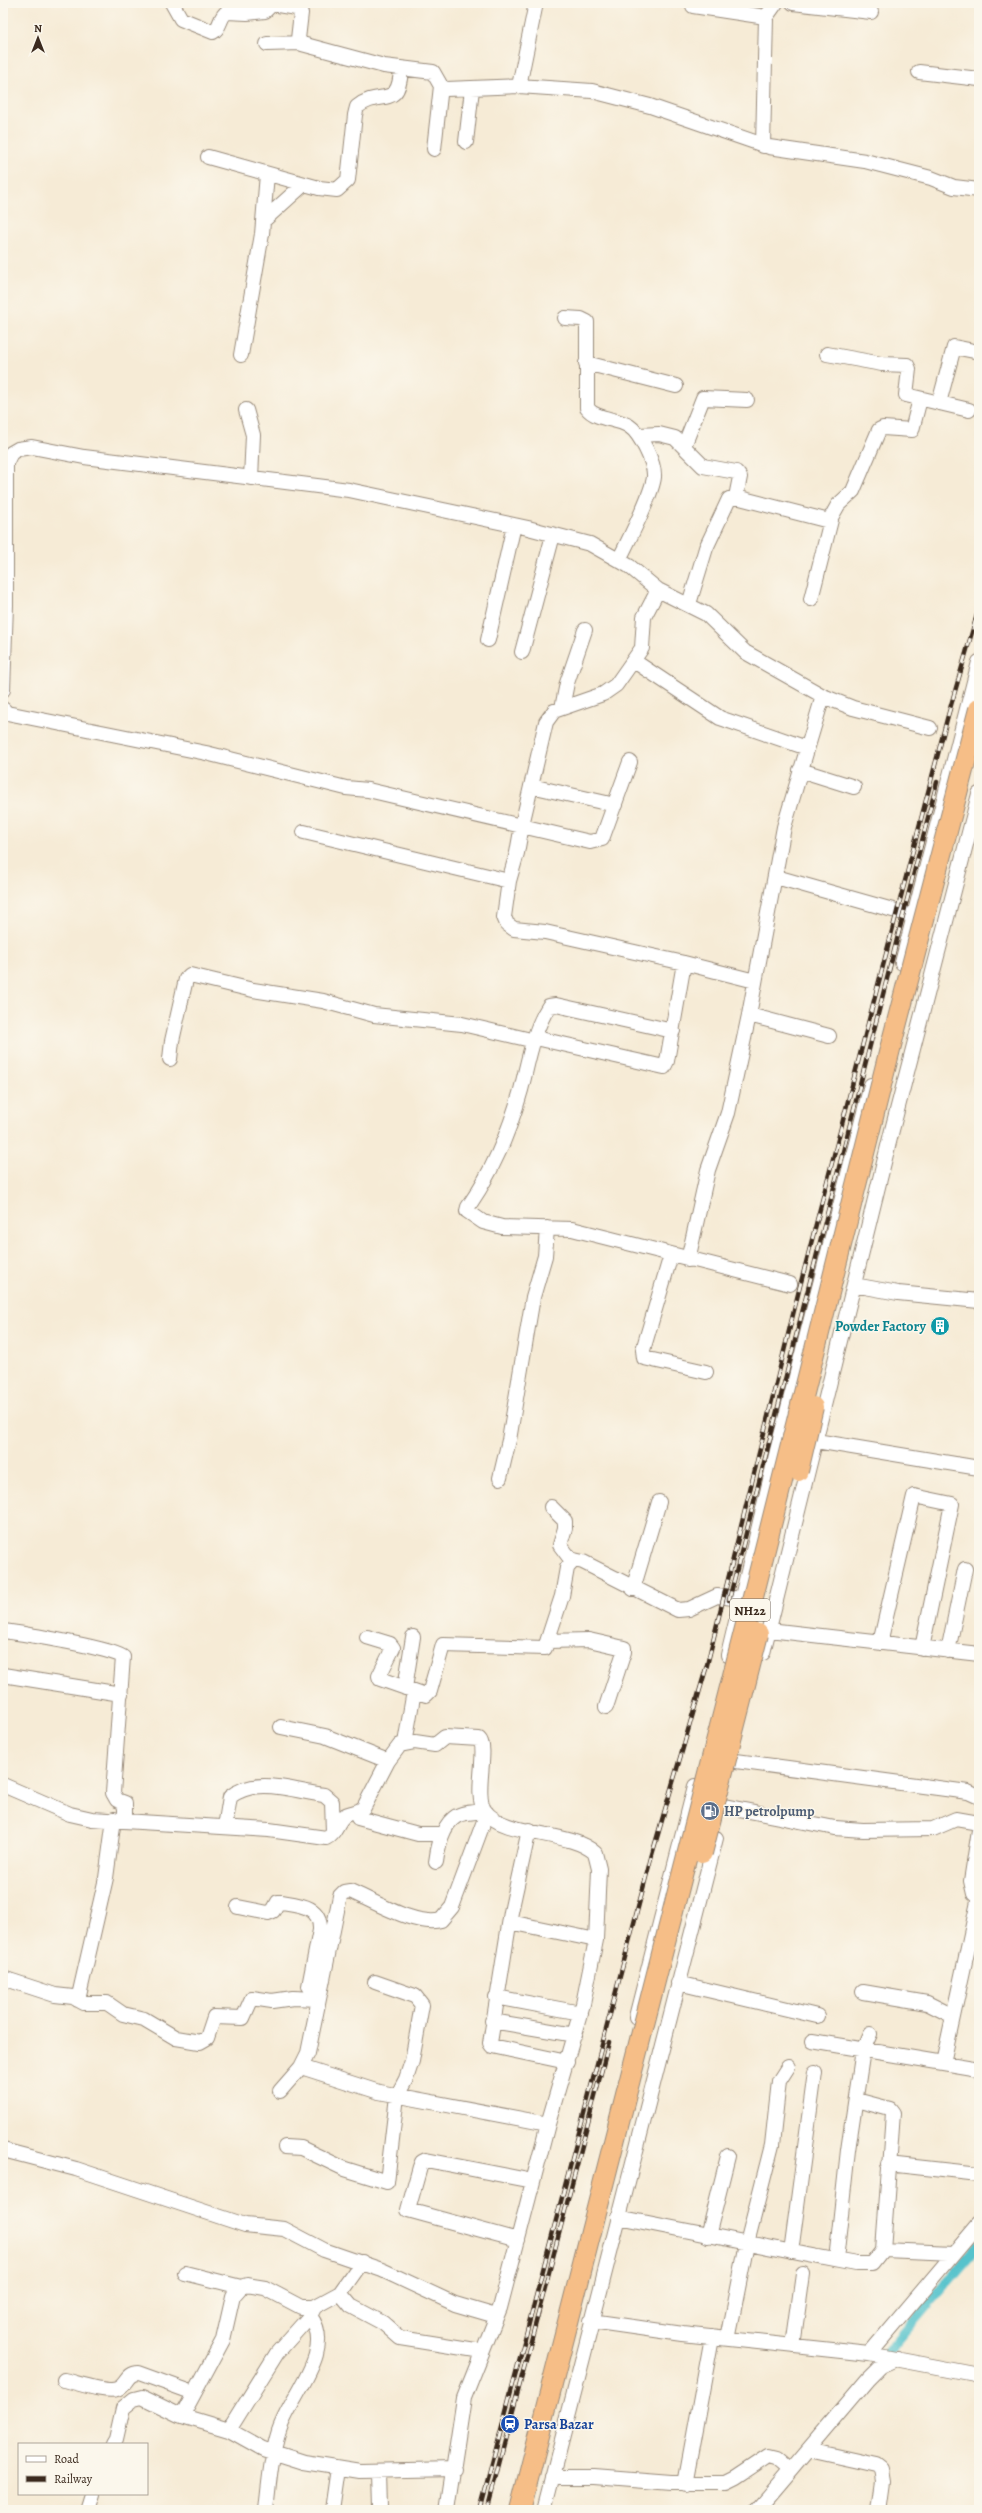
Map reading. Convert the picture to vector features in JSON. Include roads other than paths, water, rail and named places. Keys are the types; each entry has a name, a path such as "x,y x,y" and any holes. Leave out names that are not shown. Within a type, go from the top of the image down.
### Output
{"highway":[{"name":"NH22","path":"520,2510 752,1601 890,1049 979,709"},
{"name":"NH22","path":"532,2510 723,1772 865,1191 979,754"}],"street":[{"path":"172,3 181,19 209,32 221,34 227,12 247,13 265,11 272,4 292,5 300,11 300,43"},
{"path":"519,86 536,3"},
{"path":"763,146 766,17 776,3"},
{"path":"793,3 854,6 871,12"},
{"path":"693,6 766,17"},
{"path":"267,44 300,43 365,62 401,69 433,72 441,86 434,149"},
{"path":"208,158 329,190 343,187 348,180 356,110 360,104 395,93 400,86 401,69"},
{"path":"919,72 979,79"},
{"path":"441,86 451,90 519,86 573,88 618,96 763,146 787,151 864,161 931,178 954,187 979,190"},
{"path":"466,142 472,89"},
{"path":"241,355 263,221 267,174"},
{"path":"263,221 304,184"},
{"path":"565,318 581,319 587,322 586,403 590,411 622,422 639,435 652,466 654,480 619,560"},
{"path":"938,403 954,347 979,352"},
{"path":"827,354 882,364 907,365 909,368 906,394 920,399 969,410"},
{"path":"586,363 676,386"},
{"path":"684,446 703,398 747,400"},
{"path":"811,599 831,520 838,505 853,490 879,430 883,428 912,430 920,399"},
{"path":"246,410 253,435 251,478"},
{"path":"639,435 668,435 675,438 703,466 732,470 739,474 736,497"},
{"path":"3,690 6,605 5,470 7,458 11,453 18,449 32,447 84,457 356,491 514,525 590,544 619,560 658,590 689,604 706,614 745,652 823,696 853,708 930,728"},
{"path":"689,604 706,548 726,504 731,497 736,497 824,520 831,520"},
{"path":"488,640 514,525"},
{"path":"522,652 553,535"},
{"path":"658,590 644,617 644,643 634,661 608,692 554,711 546,722 517,853 509,881 504,917 506,924 514,929 545,932 684,962 755,981"},
{"path":"562,708 567,683 585,630"},
{"path":"634,661 720,718 807,748"},
{"path":"510,2510 742,1599 807,1332 979,662"},
{"path":"688,1260 708,1170 728,1114 749,1016 776,877 784,827 823,696"},
{"path":"3,709 7,713 206,753 346,788 368,790 590,842 598,841 604,834 630,762"},
{"path":"800,770 854,787"},
{"path":"531,786 615,805"},
{"path":"544,2510 591,2321 736,1761 892,1130 979,794"},
{"path":"942,802 975,810"},
{"path":"304,832 509,881"},
{"path":"776,877 914,916"},
{"path":"170,1059 172,1041 186,979 190,975 253,990 318,999 374,1015 462,1024 661,1067 667,1064 684,962"},
{"path":"673,1031 553,1004 547,1008 535,1039 505,1140 486,1181 467,1210 483,1222 502,1227 547,1228 592,1233 688,1260 790,1284"},
{"path":"749,1016 829,1036"},
{"path":"500,1478 509,1440 533,1297 545,1256 547,1228"},
{"path":"671,1255 644,1350 644,1358 706,1372"},
{"path":"854,1285 898,1293 979,1301"},
{"path":"807,1332 840,1343"},
{"path":"816,1441 979,1468"},
{"path":"880,1643 914,1496 952,1504 922,1648"},
{"path":"633,1589 659,1502"},
{"path":"551,1507 565,1521 565,1528 560,1545 572,1561 583,1562 633,1589 671,1607 683,1610 697,1607 717,1596 742,1599"},
{"path":"367,1637 387,1643 392,1648 379,1676 380,1679 425,1695 429,1693 443,1645 543,1649 548,1641 562,1596 567,1568 572,1561"},
{"path":"948,1651 964,1569"},
{"path":"769,1630 979,1654"},
{"path":"3,1631 122,1655 124,1664 113,1793 117,1800 125,1803 78,2000"},
{"path":"405,1743 413,1637"},
{"path":"548,1641 589,1640 624,1648 606,1707"},
{"path":"3,1675 121,1694"},
{"path":"280,1727 325,1736 388,1761"},
{"path":"3,1785 70,1814 92,1819 120,1819 279,1831 321,1838 330,1836 345,1816 357,1812 364,1807 396,1748 405,1743 435,1745 445,1737 480,1739 482,1751 480,1790 486,1812 452,1907 441,1920 424,1920 396,1911 350,1891 340,1896 309,2047 301,2067 280,2091"},
{"path":"736,1761 968,1792 979,1797"},
{"path":"225,1827 230,1797 244,1788 256,1786 324,1795 329,1798 332,1802 333,1833"},
{"path":"436,1862 442,1834 457,1816 486,1812 496,1820 585,1845 595,1853 599,1869 596,1940 581,2013 548,2124 518,2240 496,2316 462,2407 455,2469 447,2510"},
{"path":"688,1813 722,1813 835,1828 863,1830 933,1829 956,1818 979,1823"},
{"path":"358,1818 418,1834 442,1834"},
{"path":"529,1830 510,1922 490,2038 492,2046 567,2062"},
{"path":"943,2063 979,1897 974,1894 970,1881 979,1830"},
{"path":"238,1907 268,1913 273,1911 278,1902 281,1902 304,1906 312,1910 320,1922 320,1930 309,1986 320,1996"},
{"path":"510,1922 596,1940"},
{"path":"3,1978 55,1995 69,1996 84,2003 107,2003 123,2014 144,2019 176,2038 200,2042 207,2038 214,2016 243,2018 252,1998 272,2001 320,1996"},
{"path":"285,2147 301,2148 345,2170 387,2182 397,2096 406,2079 412,2061 422,2005 415,1996 375,1982"},
{"path":"678,1983 817,2016"},
{"path":"863,1992 926,2003 953,2016"},
{"path":"496,1998 581,2013"},
{"path":"492,2021 575,2035"},
{"path":"836,2260 846,2164 864,2050 870,2034"},
{"path":"812,2041 979,2069"},
{"path":"301,2067 397,2096 548,2124"},
{"path":"728,2339 747,2243 772,2146 779,2081 788,2067"},
{"path":"791,2252 815,2072"},
{"path":"618,2216 708,2236 791,2252 836,2260 872,2264 883,2250 888,2164 894,2113 890,2109 856,2100"},
{"path":"3,2150 76,2169 245,2225 284,2229 324,2250 362,2262 455,2304 496,2316"},
{"path":"708,2236 728,2156"},
{"path":"518,2240 408,2210 422,2162 426,2160 533,2181"},
{"path":"888,2164 979,2174"},
{"path":"871,2354 979,2224"},
{"path":"883,2250 954,2253"},
{"path":"230,2430 281,2346 312,2312 340,2293 362,2262"},
{"path":"573,2263 604,2271"},
{"path":"185,2273 241,2287"},
{"path":"793,2346 803,2274"},
{"path":"182,2416 223,2340 233,2296 241,2287 247,2285 265,2288 312,2312 318,2328 318,2347 299,2392 282,2422 274,2453 266,2510"},
{"path":"340,2293 351,2306 383,2323 400,2338 482,2351"},
{"path":"591,2321 728,2339 871,2354 979,2375"},
{"path":"685,2484 712,2337"},
{"path":"757,2510 872,2375 881,2366 895,2359"},
{"path":"64,2380 111,2390 120,2387 130,2375 139,2373 194,2393"},
{"path":"114,2443 116,2439 122,2408 137,2397 148,2399 182,2416 230,2430 274,2453 338,2468 378,2472 455,2469"},
{"path":"808,2450 876,2466 882,2469 883,2481 879,2510"},
{"path":"552,2477 594,2477 685,2484 726,2482 736,2478 769,2456 776,2458 791,2470"},
{"path":"332,2510 338,2468"},
{"path":"378,2472 379,2510"},
{"path":"87,2510 92,2495"}],"waterway":[{"path":"881,2360 979,2244"}],"railway":[{"path":"480,2510 651,1858 707,1665 800,1286 947,719 979,608"},
{"path":"729,1600 937,782"},
{"path":"487,2510 609,2042"}],"place":[{"name":"Powder Factory","path":"940,1326"},
{"name":"HP petrolpump","path":"710,1811"},
{"name":"Parsa Bazar","path":"510,2424"}]}
